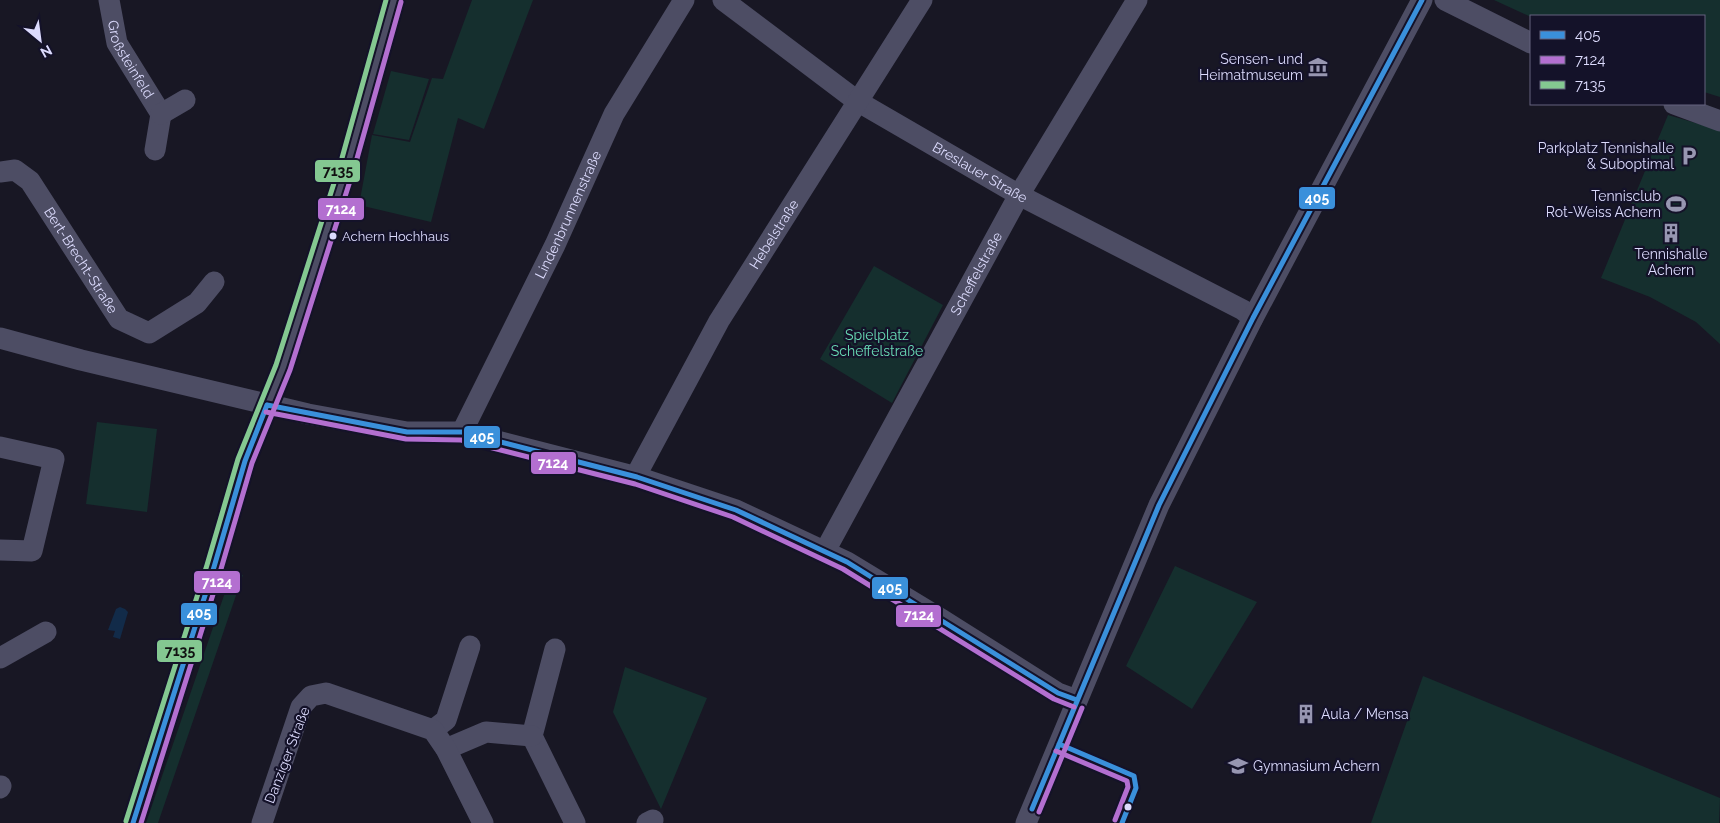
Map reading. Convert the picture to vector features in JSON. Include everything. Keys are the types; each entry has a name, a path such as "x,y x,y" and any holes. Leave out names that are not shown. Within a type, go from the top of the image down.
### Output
{"street":[{"name":"Großsteinfeld","path":"109,0 117,43 161,114 155,150"},
{"path":"133,823 245,462 266,406 283,368 349,160 394,0"},
{"name":"Lindenbrunnenstraße","path":"462,432 555,245 614,114 684,0"},
{"name":"Breslauer Straße","path":"723,0 857,101 1019,195 1243,310 1253,318"},
{"name":"Hebelstraße","path":"637,477 640,468 719,321 922,0"},
{"name":"Scheffelstraße","path":"825,551 1019,195 1137,0"},
{"path":"1026,823 1159,505 1253,318 1422,0"},
{"path":"1445,0 1530,42"},
{"name":"Großsteinfeld","path":"161,114 185,100"},
{"path":"1677,105 1720,121"},
{"name":"Bert-Brecht-Straße","path":"0,172 14,170 30,181 119,319 149,333 197,304 214,282"},
{"path":"0,338 266,406 406,432 462,432 637,477 736,510 847,562 941,619 1058,694 1077,700"},
{"path":"0,447 54,459 32,551 0,550"},
{"path":"0,658 46,632"},
{"path":"470,646 446,720 433,730 446,749 483,823"},
{"path":"555,649 532,736 575,823"},
{"name":"Danziger Straße","path":"262,823 302,707 311,696 326,693 433,730"},
{"path":"446,749 486,732 532,736"}],"green space":[{"path":"472,0 533,0 484,129 458,118 431,222 359,205 372,135 410,142 432,78 443,79"},
{"path":"1494,0 1720,0 1720,97 1705,92 1705,15 1530,15 1530,17"},
{"path":"391,71 429,79 409,140 373,134"},
{"name":"Tennisclub Rot-Weiss Achern","path":"1668,115 1720,130 1720,344 1696,322 1650,297 1601,278"},
{"name":"Spielplatz Scheffelstraße","path":"874,266 943,305 892,403 820,359"},
{"path":"97,422 157,429 147,512 86,504"},
{"path":"1175,566 1257,602 1192,709 1126,666"},
{"path":"232,572 243,575 158,823 146,823"},
{"path":"625,667 707,698 661,809 613,712"},
{"path":"1423,676 1720,798 1719,823 1371,823"}],"water":[{"path":"120,607 128,612 120,639 113,637 115,631 108,630 116,609"}],"transit line":[{"name":"7135","path":"126,821 207,565 238,459 276,365 342,158 386,0"},
{"name":"405","path":"1032,809 1159,505 1253,318 1422,0"},
{"name":"7124","path":"141,823 221,569 252,463 290,370 356,162 401,2"},
{"name":"405","path":"267,405 407,432 462,432 637,477 736,510 847,562 1058,693 1077,700"},
{"name":"405","path":"133,823 214,567 245,461 267,405"},
{"name":"7124","path":"266,412 406,439 461,440 635,484 733,517 843,569 1054,699 1074,707"},
{"name":"7124","path":"1039,812 1082,708"},
{"name":"405","path":"1059,744 1134,776 1136,788 1122,823"},
{"name":"7124","path":"1056,751 1127,781 1128,787 1115,820"}],"place":[{"name":"Sensen- und Heimatmuseum","path":"1318,67"},
{"name":"Parkplatz Tennishalle & Suboptimal","path":"1689,156"},
{"name":"Tennisclub Rot-Weiss Achern","path":"1676,204"},
{"name":"Tennishalle Achern","path":"1671,233"},
{"name":"Achern Hochhaus","path":"333,236"},
{"name":"Aula / Mensa","path":"1306,714"},
{"name":"Gymnasium Achern","path":"1238,766"}]}
